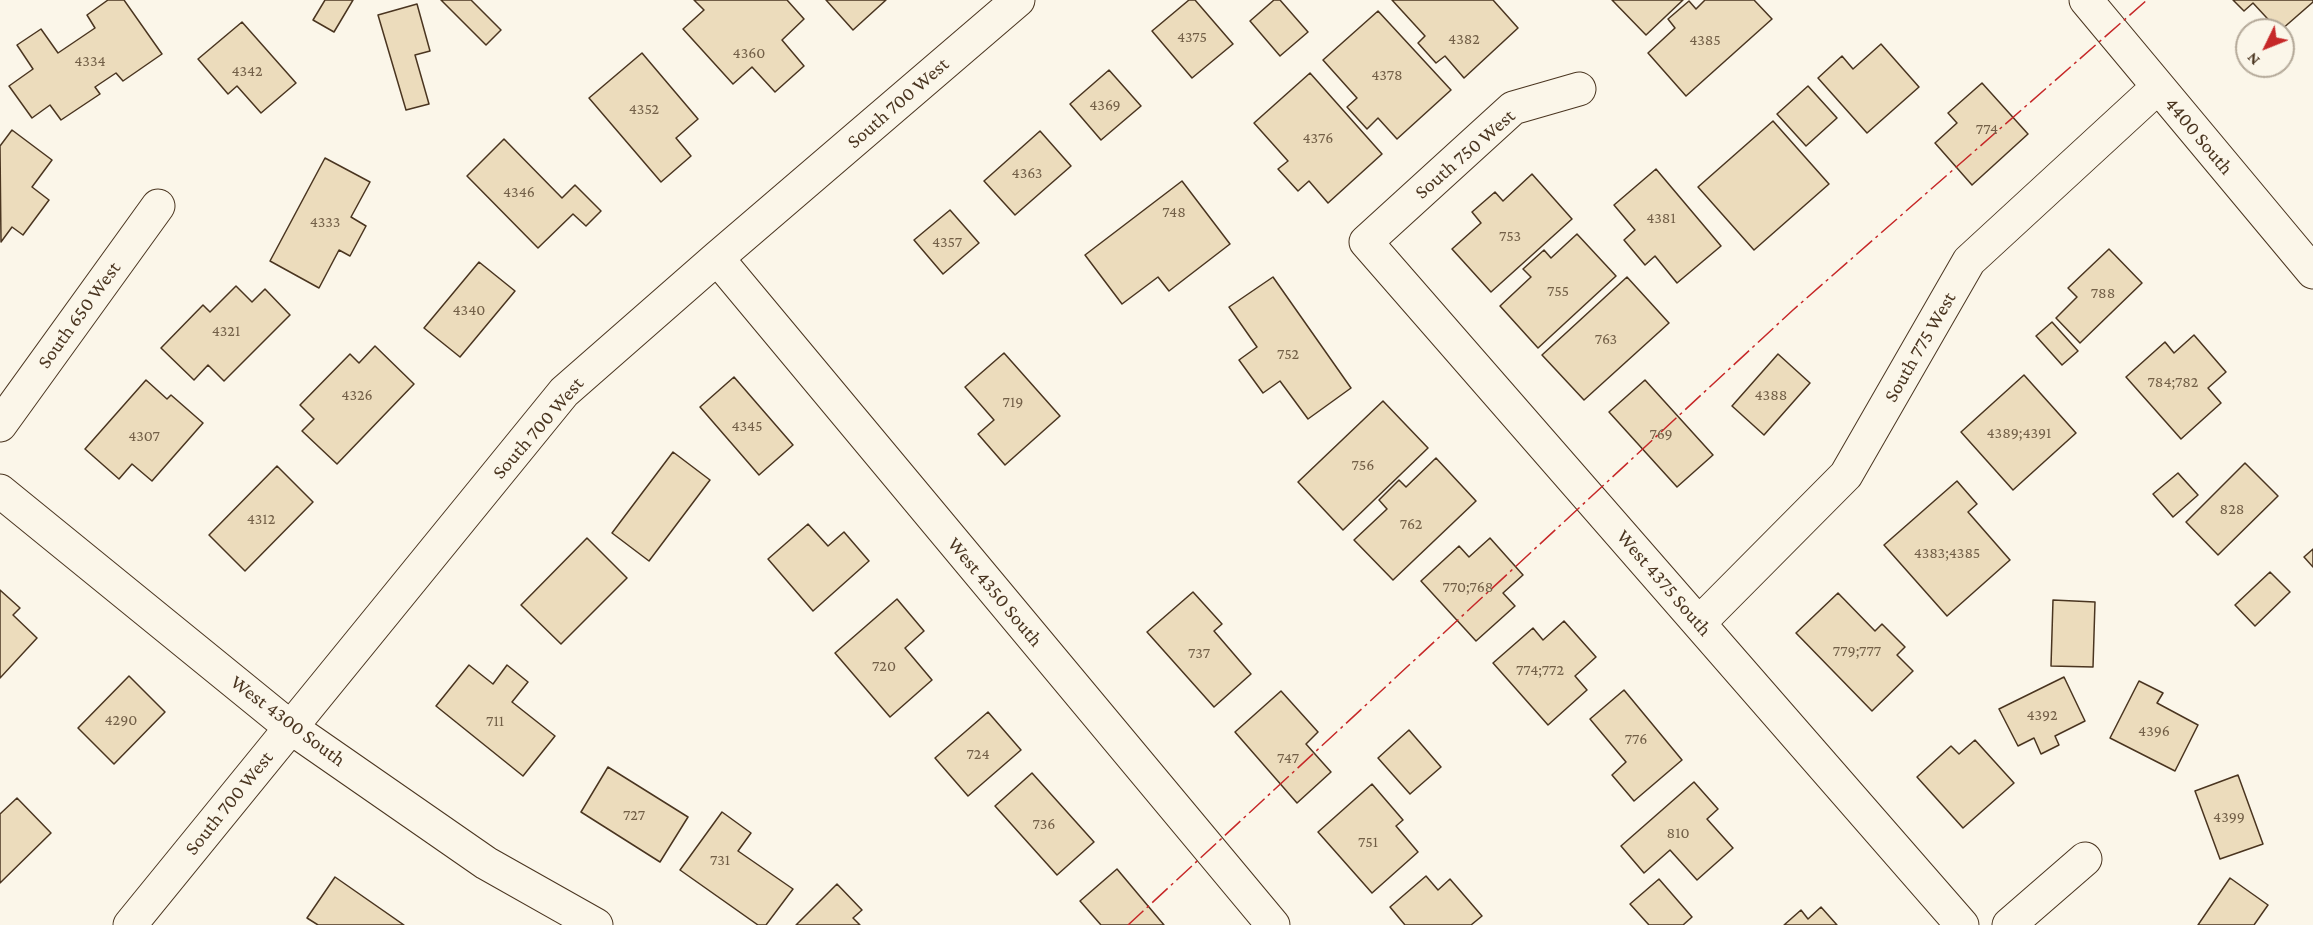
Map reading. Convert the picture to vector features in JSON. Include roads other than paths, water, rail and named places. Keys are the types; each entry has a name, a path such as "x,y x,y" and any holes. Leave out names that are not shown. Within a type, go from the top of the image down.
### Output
{"street":[{"name":"South 700 West","path":"129,925 564,392 1018,0"},
{"name":"4400 South","path":"2086,0 2313,272"},
{"name":"South 775 West","path":"1699,623 1846,475 1969,261 2158,87"},
{"name":"South 750 West","path":"1366,242 1513,108 1579,89"},
{"name":"South 650 West","path":"0,425 158,206"},
{"name":"West 4375 South","path":"1366,242 1962,925"},
{"name":"West 4350 South","path":"717,258 1273,925"},
{"name":"West 4300 South","path":"0,490 290,727 486,863 596,925"},
{"path":"2009,925 2085,859"}]}
